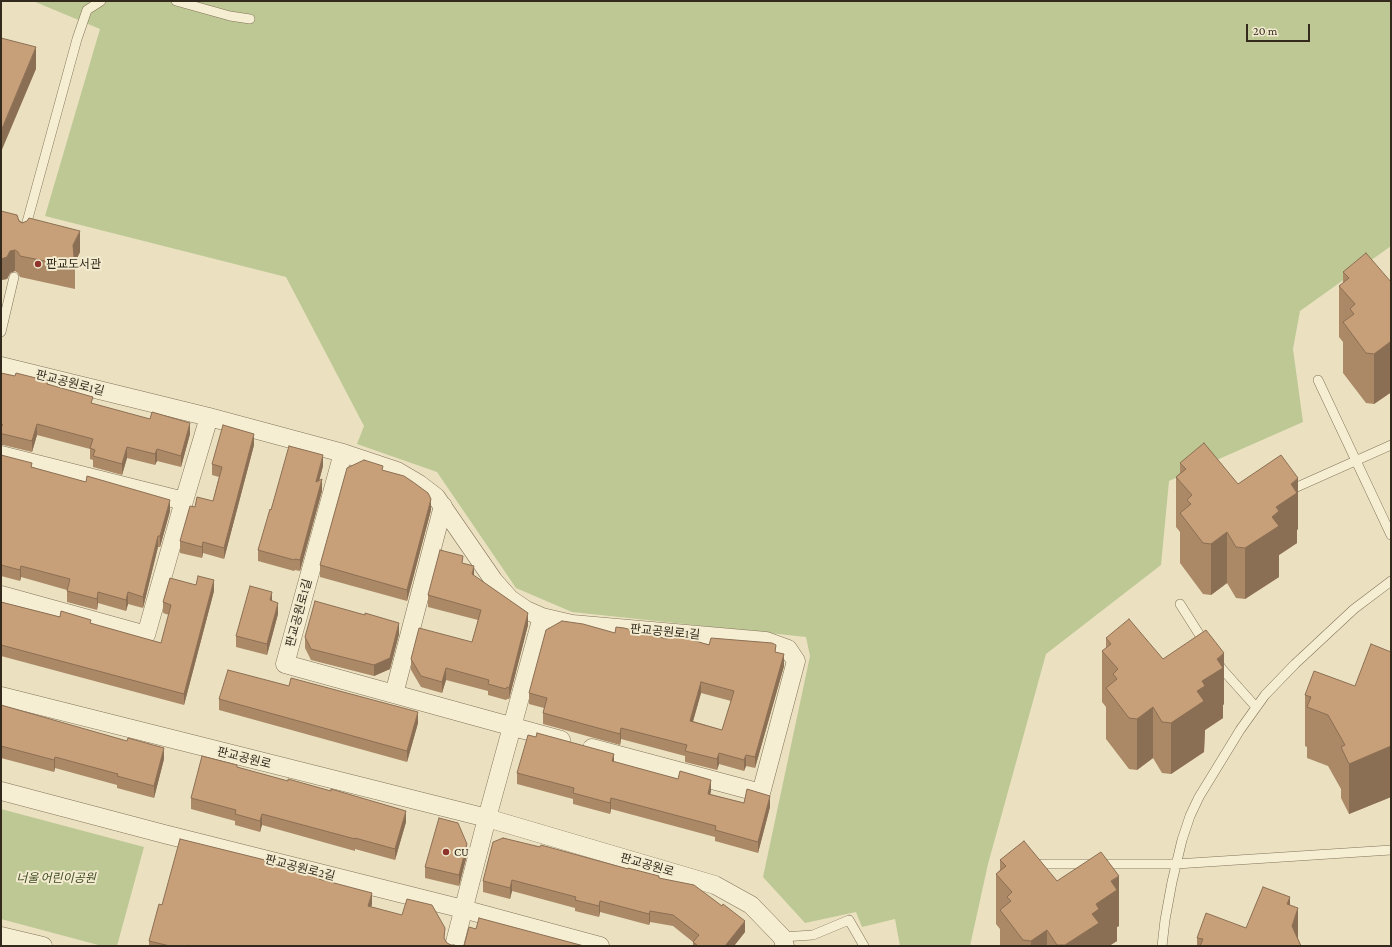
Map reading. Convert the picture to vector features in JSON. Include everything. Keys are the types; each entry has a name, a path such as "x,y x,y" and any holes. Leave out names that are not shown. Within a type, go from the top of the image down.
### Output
{"street":[{"name":"판교공원로1길","path":"1,366 209,417 342,453 397,471 419,484 436,497 494,581 510,598 526,610 542,617 572,624 766,641 788,649 796,661 762,793 512,727 285,664 342,453"},
{"path":"1,595 146,635 209,417"},
{"path":"1,455 184,501"},
{"path":"394,694 443,506"},
{"path":"454,946 542,617"},
{"name":"판교공원로","path":"1,696 487,818 715,885 751,905 784,942"},
{"name":"판교공원로2길","path":"1,790 164,834 463,909 600,946"},
{"path":"1,936 43,946"}],"lane":[{"path":"22,238 77,39 87,10 101,1"},
{"path":"176,1 230,16 250,19"},
{"path":"1,332 14,277"},
{"path":"1318,380 1391,535"},
{"path":"1281,494 1391,445"},
{"path":"1162,946 1165,920 1182,840 1199,797 1240,730 1265,695 1295,664 1354,609 1391,581"},
{"path":"1180,604 1222,669 1256,707"},
{"path":"1042,864 1176,864 1391,850"},
{"path":"784,942 812,935 849,920 864,946"}],"green space":[{"path":"33,1 1391,1 1391,246 1300,311 1293,349 1303,422 1169,481 1161,565 1046,654 988,864 970,946 900,946 895,919 862,927 856,912 805,923 763,877 810,656 806,637 572,612 516,588 437,472 357,444 364,426 286,277 45,216 100,29"},
{"name":"너울 어린이공원","path":"1,809 144,847 117,946 102,946 1,919"}],"building":[{"path":"1,38 36,47 1,131"},
{"path":"1,211 17,215 19,221 22,223 27,221 29,218 80,231 73,245 75,267 20,256 15,250 10,251 7,257 1,259"},
{"path":"1366,253 1391,282 1391,344 1390,342 1374,354 1366,353 1343,322 1354,314 1350,309 1355,304 1339,286 1349,278 1343,272"},
{"path":"1,373 15,376 16,373 48,381 47,384 93,397 91,403 150,419 152,412 190,423 181,456 157,449 155,454 127,447 122,464 93,456 95,450 90,448 93,439 37,424 32,441 1,434 1,426 3,425 1,424"},
{"path":"223,425 254,434 224,548 203,542 202,547 180,541 190,506 195,507 197,497 213,501 222,467 212,464"},
{"path":"1204,443 1238,484 1281,455 1298,478 1291,484 1297,493 1276,507 1279,511 1272,517 1279,526 1245,548 1236,547 1227,532 1211,544 1203,543 1180,513 1191,504 1187,500 1192,495 1176,477 1186,469 1180,463"},
{"path":"289,446 323,455 316,482 322,479 300,560 294,560 258,550"},
{"path":"1,455 32,463 31,467 86,482 87,476 170,500 160,536 158,536 143,597 128,592 126,600 98,592 97,599 67,591 70,579 21,566 20,570 1,565"},
{"path":"364,460 383,466 382,470 404,476 428,493 431,499 407,590 320,565 347,468"},
{"path":"440,550 463,556 462,563 474,566 472,574 528,613 509,688 507,687 506,689 488,684 489,680 446,668 442,682 421,676 411,659 419,628 472,642 481,610 428,595"},
{"path":"198,576 214,580 184,694 1,645 1,602 60,617 61,611 91,620 90,623 161,643 171,605 163,602 170,578 196,585"},
{"path":"250,586 272,592 270,600 278,603 267,644 236,636"},
{"path":"315,601 399,623 390,658 374,665 311,649 305,637"},
{"path":"1129,619 1163,659 1206,630 1224,653 1217,659 1223,668 1202,681 1205,686 1197,691 1204,701 1171,723 1162,722 1153,707 1137,719 1129,718 1106,688 1117,679 1113,674 1118,669 1102,651 1111,644 1106,638"},
{"path":"562,621 583,624 615,633 616,627 624,628 667,639 669,633 709,645 711,638 772,643 776,645 775,652 784,654 755,757 746,755 744,760 719,753 717,759 685,751 687,745 621,728 620,734 543,713 547,698 529,693 546,630","holes":["701,682 734,691 722,730 690,721"]},
{"path":"1371,644 1391,652 1391,746 1349,764 1341,747 1345,745 1328,715 1307,707 1311,697 1305,695 1314,671 1355,686"},
{"path":"228,670 289,686 291,678 418,712 407,751 219,699"},
{"path":"1,705 127,741 128,738 164,748 154,786 117,776 118,774 55,757 54,760 1,746"},
{"path":"537,733 614,754 612,761 678,779 680,771 711,780 708,794 744,803 747,789 770,796 758,842 715,830 716,826 611,798 610,803 573,793 574,788 517,773 528,735 536,737"},
{"path":"202,756 288,781 288,779 331,791 331,789 406,811 395,849 262,814 260,821 235,814 236,810 191,798"},
{"path":"439,818 458,823 467,844 459,875 425,867"},
{"path":"503,838 540,847 541,845 659,876 659,878 694,885 722,906 723,904 745,921 725,946 698,946 693,942 699,935 673,915 650,911 649,914 600,901 599,906 575,900 576,897 512,880 510,888 483,881 493,842"},
{"path":"180,839 265,860 265,862 319,877 319,879 372,893 368,906 402,915 407,899 432,905 445,928 444,938 447,943 456,946 170,946 149,941 159,904 162,905"},
{"path":"1024,841 1057,881 1101,852 1119,876 1111,881 1117,890 1096,904 1099,909 1092,914 1099,923 1065,945 1057,945 1047,930 1031,941 1023,940 1000,910 1011,901 1007,897 1012,892 996,874 1006,866 1000,860"},
{"path":"1263,887 1290,897 1287,904 1298,908 1292,926 1301,946 1200,946 1203,939 1197,938 1206,913 1246,928"},
{"path":"479,918 584,946 464,946 469,927 476,929"}],"place":[{"name":"판교도서관","path":"38,264"},
{"name":"CU","path":"446,852"}]}
